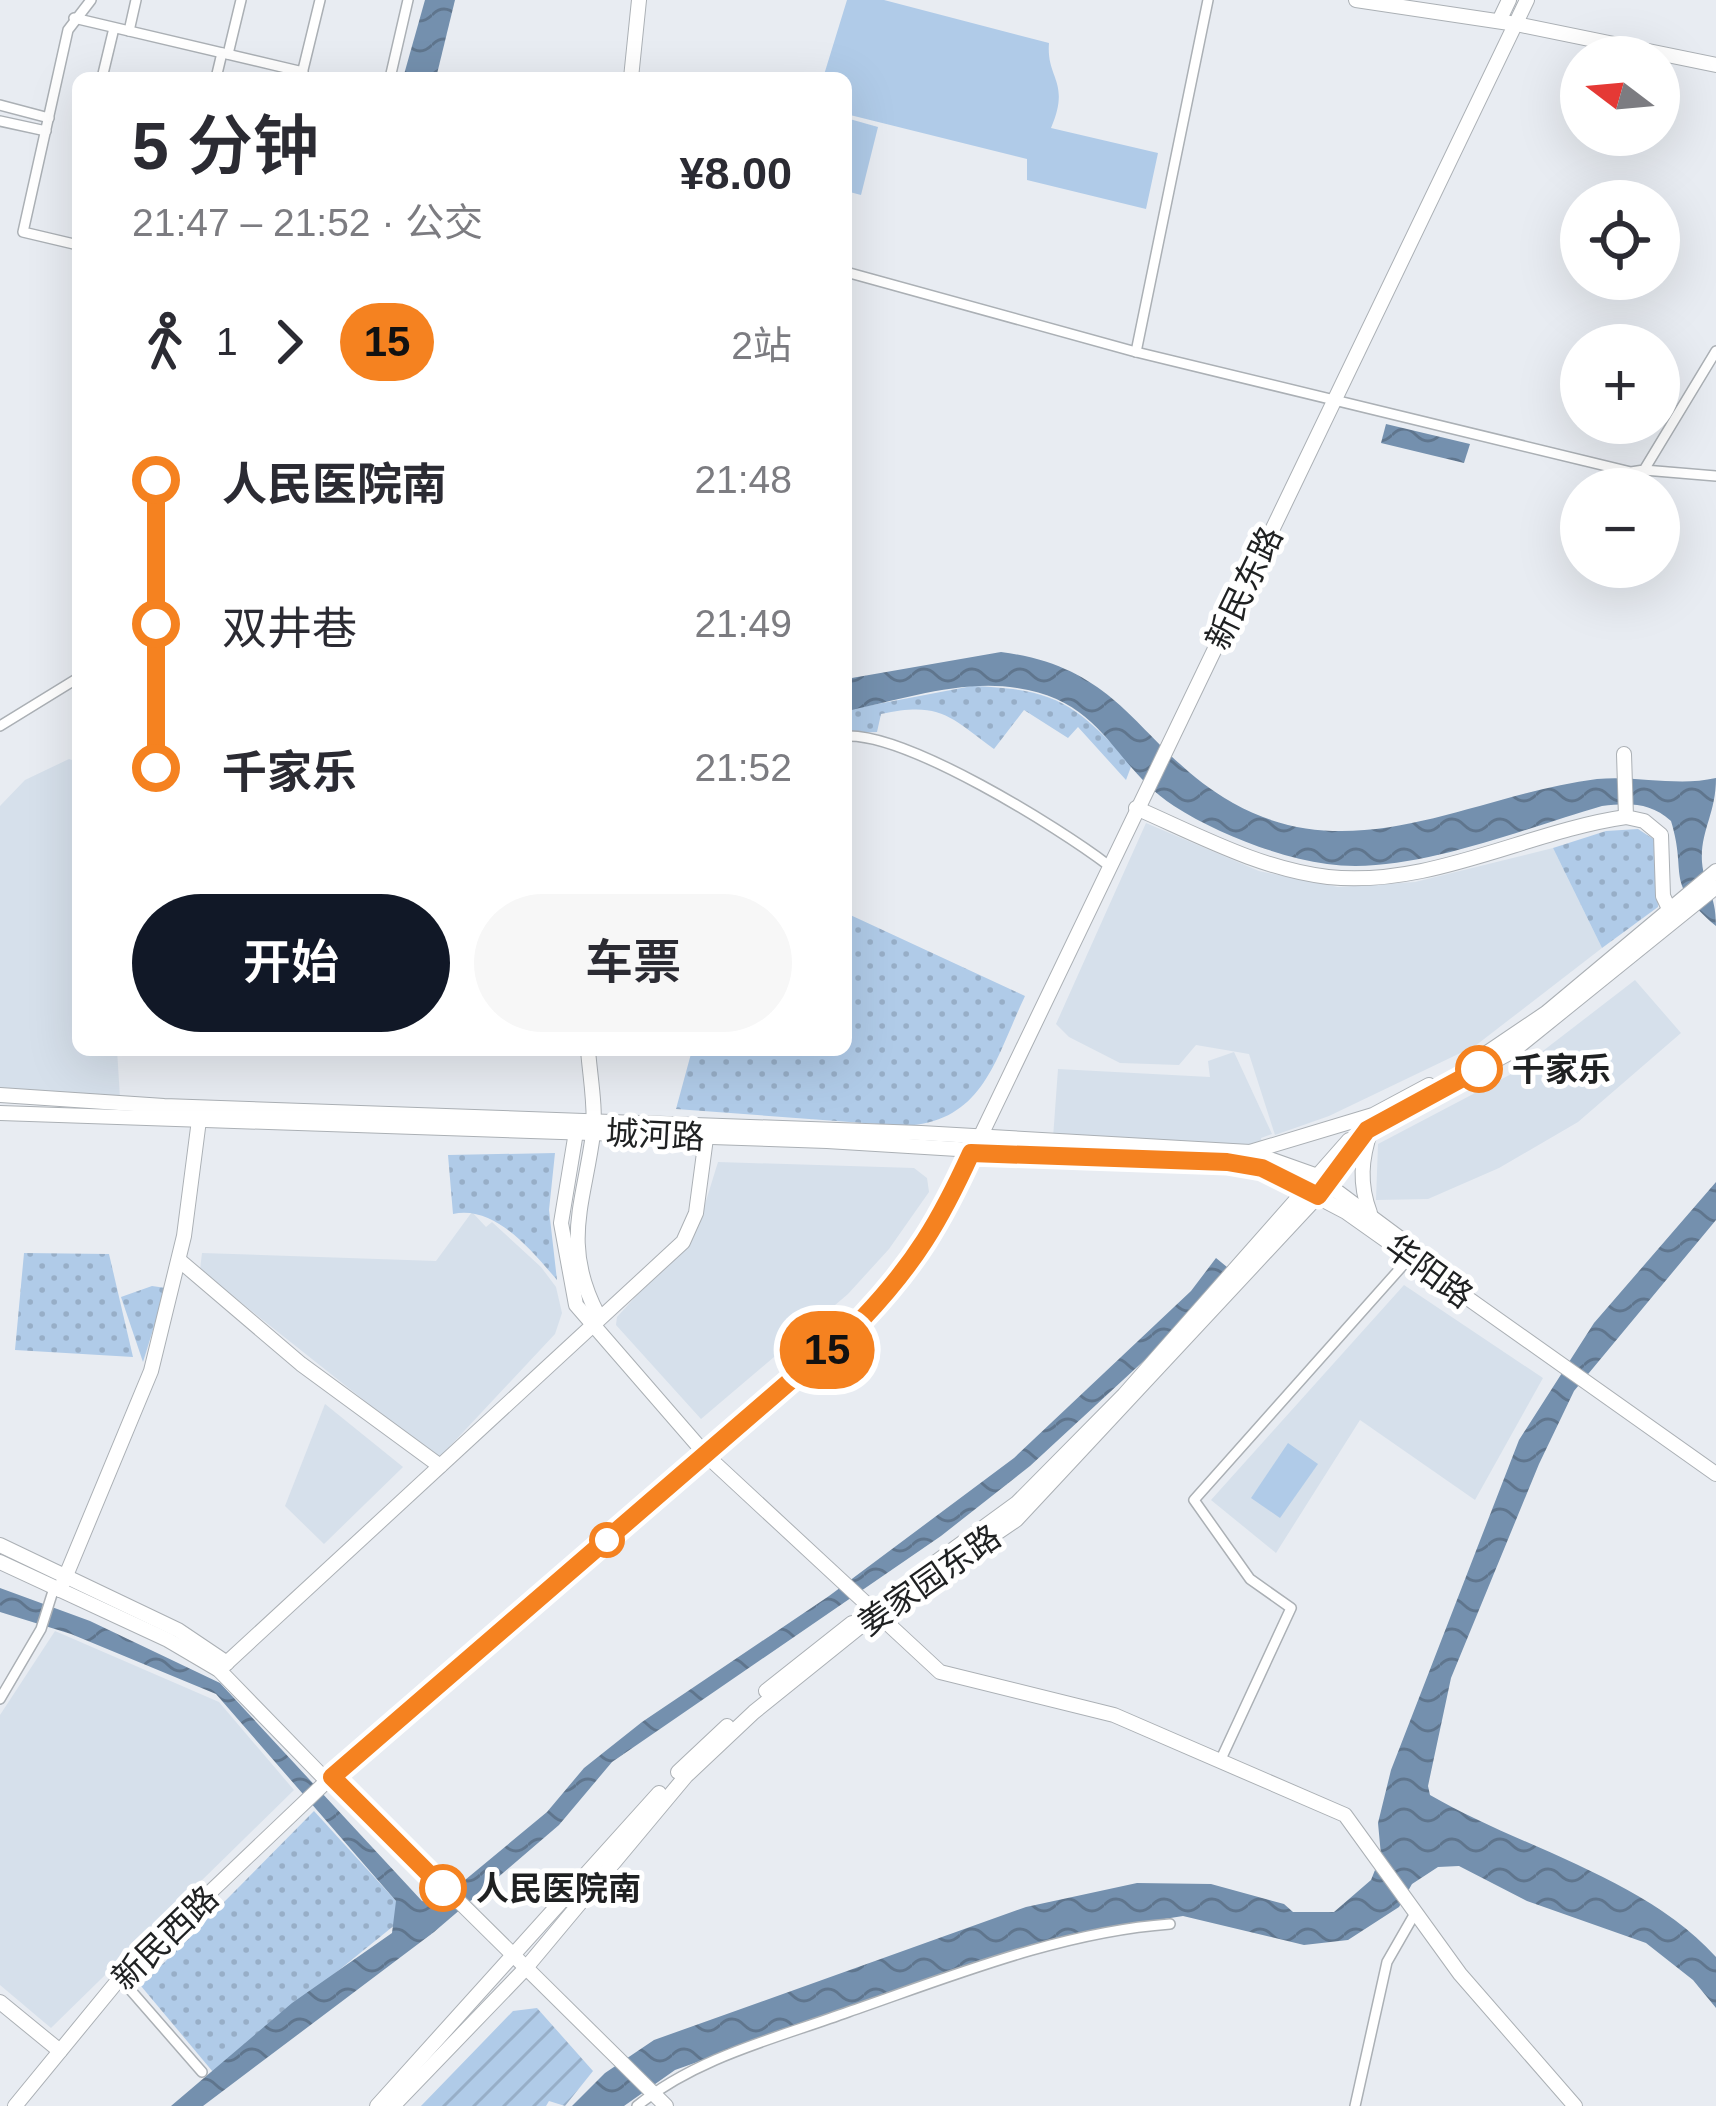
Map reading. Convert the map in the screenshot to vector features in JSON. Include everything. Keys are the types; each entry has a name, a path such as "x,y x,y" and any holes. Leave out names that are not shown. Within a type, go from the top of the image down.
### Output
{"street":[{"path":"72,244 22,232 73,18 88,10 91,0"},
{"path":"129,31 136,0"},
{"path":"218,72 241,0"},
{"path":"303,72 320,0"},
{"path":"390,72 408,0"},
{"path":"632,72 639,0"},
{"path":"1136,352 1208,0"},
{"path":"1356,0 1516,24 1716,65"},
{"path":"1499,21 1509,0"},
{"name":"新民东路","path":"707,1456 863,1318 911,1267 980,1137 1527,0"},
{"path":"73,18 292,72"},
{"path":"103,72 114,28"},
{"path":"0,105 49,118"},
{"path":"0,121 46,131"},
{"path":"852,274 1136,352 1615,468"},
{"path":"1645,468 1716,351"},
{"path":"1680,473 1716,476"},
{"path":"0,726 72,682"},
{"path":"852,736 878,737 924,758 1066,833 1108,865"},
{"path":"1624,754 1626,815"},
{"path":"1139,802 1254,859 1330,877 1376,878 1433,867 1626,815 1655,826 1661,836 1677,910"},
{"path":"1372,1217 1362,1180 1373,1121 1513,1051 1716,872"},
{"path":"1677,910 1716,886"},
{"path":"588,1056 593,1125 577,1220 593,1320"},
{"name":"城河路","path":"0,1095 1250,1152 1373,1121"},
{"name":"城河路","path":"0,1113 576,1132 593,1125 706,1138 1227,1162 1316,1185"},
{"path":"0,1699 41,1629 151,1371 179,1260 199,1120"},
{"name":"姜家园东路","path":"519,1964 686,1777 868,1609 1016,1520 1373,1121"},
{"path":"576,1132 562,1206 568,1282 593,1320 707,1456 940,1672 1114,1715 1345,1815 1414,1916 1575,2106"},
{"path":"223,1667 593,1320 683,1242 696,1214 706,1138"},
{"name":"城河路","path":"1250,1152 1316,1185"},
{"name":"华阳路","path":"1316,1185 1372,1217 1413,1254"},
{"name":"华阳路","path":"1316,1185 1716,1469"},
{"path":"1221,1759 1291,1608 1250,1579 1194,1500 1413,1254"},
{"path":"179,1260 301,1364 440,1466"},
{"name":"新民西路","path":"15,2106 120,1978 328,1781 707,1456"},
{"path":"0,1545 57,1589"},
{"path":"0,1562 223,1667 328,1781 665,2106"},
{"path":"1355,2106 1387,1962 1414,1916"},
{"path":"638,2106 651,2091 718,2059 963,1972 1090,1936 1170,1924"},
{"path":"377,2106 519,1964"},
{"path":"393,2106 519,1964"},
{"path":"120,1978 202,2072"},
{"path":"0,2002 60,2051"}],"shaded area":[{"path":"847,0 884,0 1049,43 1059,100 1051,128 1158,153 1146,209 1027,180 1027,159 852,115 852,72 825,72"},
{"path":"852,120 878,127 861,195 852,193"},
{"path":"972,686 1025,691 1079,714 1132,764 1126,780 1078,727 1068,738 1024,710 994,749 955,720 918,709 881,714 877,732 852,733 852,709"},
{"path":"72,760 72,1056 117,1056 120,1098 0,1088 0,806 25,780"},
{"path":"1146,823 1259,871 1338,887 1415,882 1553,848 1602,948 1475,1046 1329,1116 1275,1135 1249,1054 1196,1045 1179,1065 1120,1063 1069,1037 1056,1024"},
{"path":"1638,829 1655,840 1658,907 1602,948 1553,848 1606,831"},
{"path":"852,916 1025,996 983,1083 970,1100 931,1122 904,1126 676,1109 690,1056 852,1056"},
{"name":"千家乐","path":"1635,980 1681,1033 1578,1122 1499,1168 1428,1199 1376,1200 1378,1144 1517,1071"},
{"path":"1234,1052 1272,1134 1261,1138 1262,1143 1244,1148 1053,1138 1058,1069 1210,1077 1208,1061"},
{"path":"555,1153 549,1210 557,1280 498,1223 468,1213 453,1214 448,1155"},
{"path":"718,1162 914,1168 927,1178 929,1192 889,1249 848,1294 701,1419 616,1325 617,1317 697,1230"},
{"path":"472,1212 486,1227 492,1222 541,1267 556,1287 562,1313 555,1334 438,1459 200,1270 202,1253 436,1261"},
{"path":"24,1253 109,1254 133,1357 15,1350"},
{"path":"1404,1285 1543,1378 1475,1500 1360,1420 1276,1553 1211,1500"},
{"path":"152,1286 166,1288 143,1362 121,1297"},
{"path":"325,1404 403,1467 324,1544 285,1506"},
{"path":"1288,1443 1318,1464 1280,1518 1251,1498"},
{"path":"55,1631 219,1702 294,1790 51,2028 0,1985 0,1715"},
{"path":"314,1811 396,1901 396,1924 213,2072 141,1986"},
{"path":"537,2008 593,2071 565,2106 549,2101 546,2106 421,2106 513,2011"}],"water":[{"path":"425,0 455,0 437,72 405,72"},
{"path":"1386,424 1470,444 1464,463 1381,443"},
{"path":"1001,652 1043,661 1105,693 1174,759 1233,803 1279,822 1324,830 1369,830 1415,822 1597,779 1716,778 1702,862 1716,926 1683,888 1671,821 1647,807 1602,806 1429,857 1359,866 1327,864 1248,842 1174,806 1089,721 1047,695 974,686 852,710 852,678"},
{"path":"1716,1182 1716,1220 1574,1391 1539,1464 1451,1678 1428,1786 1430,1795 1617,1885 1686,1929 1716,1957 1716,2008 1693,1980 1646,1943 1527,1901 1459,1866 1438,1867 1412,1884 1399,1907 1348,1940 1304,1945 1183,1916 1089,1931 975,1963 675,2070 624,2106 572,2106 605,2073 654,2040 1026,1907 1137,1883 1211,1884 1284,1904 1293,1912 1334,1912 1371,1880 1381,1855 1378,1823 1391,1770 1519,1440 1594,1323"},
{"path":"1216,1258 1227,1267 1149,1356 1030,1466 941,1536 612,1762 559,1825 434,1932 203,2106 171,2106 292,2003 392,1933 396,1901 216,1694 71,1634 0,1612 0,1588 90,1621 220,1683 422,1901 436,1904 547,1812 584,1768 642,1722 829,1596 1014,1458 1191,1291"}],"bus line":[{"name":"15","path":"443,1888 332,1777 863,1318 911,1267 933,1235 971,1153 1227,1162 1262,1168 1318,1196 1367,1130 1479,1069"}],"place":[{"name":"千家乐","path":"1479,1069"},
{"name":"人民医院南","path":"443,1888"}]}
